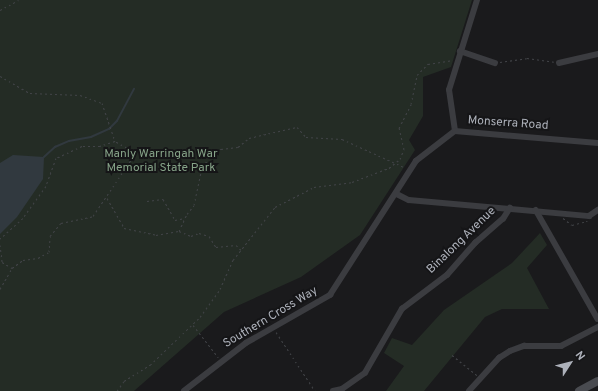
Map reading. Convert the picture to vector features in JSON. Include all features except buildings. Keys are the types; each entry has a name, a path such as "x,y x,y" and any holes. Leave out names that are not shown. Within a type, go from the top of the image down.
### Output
{"main road":[{"path":"579,391 598,381"}],"street":[{"path":"454,131 449,90 477,0"},
{"path":"460,51 495,63"},
{"path":"559,63 598,54"},
{"name":"Monserra Road","path":"397,194 411,170 428,151 454,131 598,143"},
{"path":"397,194 409,200 536,210 589,216 596,212"},
{"name":"Southern Cross Way","path":"184,391 221,361 330,295 397,194"},
{"name":"Binalong Avenue","path":"333,391 342,390 357,380 370,366 390,327 402,309 447,275 475,243 503,219 510,208"},
{"path":"536,210 598,319"},
{"path":"469,391 498,358 510,351 524,346 561,346 598,327"}],"path":[{"path":"0,10 19,0"},
{"path":"117,391 124,381 150,365 192,325 220,289 233,260 275,207 314,187 352,182 394,165 404,149 399,128 410,104 417,75 428,64 446,62 456,57"},
{"path":"495,63 527,58 559,63"},
{"path":"0,76 30,93 80,95 93,98 102,103 115,141"},
{"path":"179,231 186,218 186,214 194,206 201,172 208,158 221,149 238,147 249,138 297,127 306,137 342,139 394,165 411,170"},
{"path":"0,239 23,218 46,186 56,158 82,146 100,146 115,141 131,150 133,157 93,216 61,223 53,229 49,252 45,256 23,260 12,268 0,289"},
{"path":"106,198 124,228 156,235 179,231 188,236 199,233 209,236 216,247 236,245 242,250"},
{"path":"147,201 163,200 175,220 186,218"},
{"path":"562,216 572,225 588,221"},
{"path":"0,245 2,262 12,268"},
{"path":"192,325 221,361"},
{"path":"274,328 315,391"},
{"path":"452,355 480,378"}],"green space":[{"name":"Manly Warringah War Memorial State Park","path":"0,0 472,0 451,67 423,77 423,116 409,140 415,150 360,235 301,277 224,312 134,391 0,391"},
{"path":"540,233 547,245 527,268 549,309 502,309 485,317 424,391 386,391 404,366 384,353 392,338 412,345 444,310 512,263"}],"shaded area":[{"path":"13,155 44,157 43,179 17,217 0,234 0,163"}],"waterway":[{"path":"44,157 55,147 69,141 91,137 109,129 117,121 134,89"}]}
